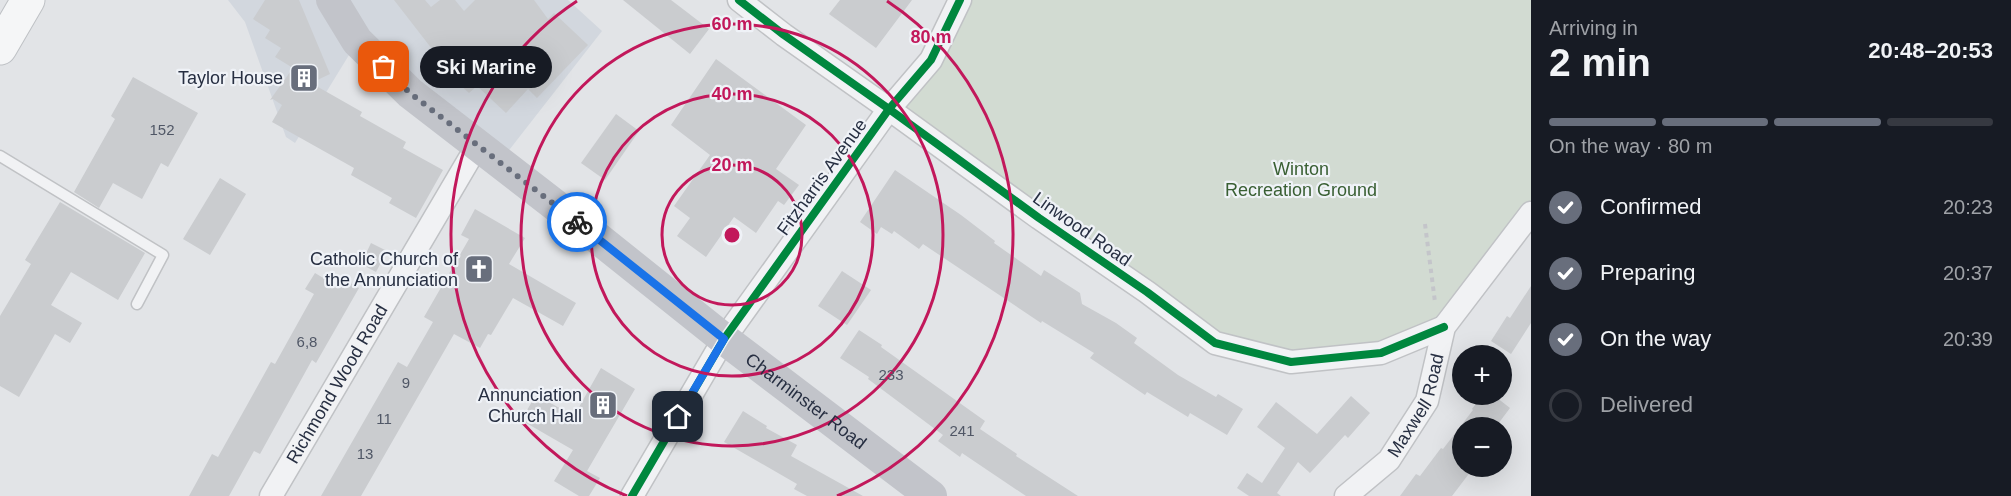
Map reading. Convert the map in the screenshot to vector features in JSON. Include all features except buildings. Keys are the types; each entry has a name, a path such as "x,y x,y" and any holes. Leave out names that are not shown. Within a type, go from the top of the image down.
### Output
{"main road":[{"path":"3,35 28,0"},
{"name":"Charminster Road","path":"335,1 357,41 410,93 724,339 931,496"}],"street":[{"name":"Linwood Road","path":"739,0 784,35 1039,218 1147,292 1215,343 1291,362 1381,353 1441,328"},
{"name":"Fitzharris Avenue","path":"632,496 724,339 889,109 930,60 960,0"},
{"name":"Richmond Wood Road","path":"271,496 477,146"},
{"name":"Maxwell Road","path":"1346,496 1389,460 1427,401 1441,328 1531,213"}],"lane":[{"path":"0,156 163,255 137,304"}],"path":[{"path":"1425,224 1441,328"}],"shaded area":[{"path":"228,0 568,0 602,31 499,163 357,42 295,143 286,137 245,22"}],"green space":[{"name":"Winton Recreation Ground","path":"956,0 1531,0 1531,213 1437,337 1291,362 1215,343 889,109"}],"cycle path":[{"path":"739,0 784,35 1039,218 1147,292 1215,343 1291,362 1381,353 1444,327"},
{"path":"632,496 724,339 889,109 931,60 960,0"}],"way so far":[{"path":"384,67 410,93 577,222"}],"place":[{"name":"Ski Marine","path":"384,67"},
{"name":"Taylor House","path":"304,78"},
{"name":"Catholic Church of the Annunciation","path":"479,269"},
{"name":"Annunciation Church Hall","path":"603,405"}],"route":[{"path":"577,222 724,339 678,417"}]}
